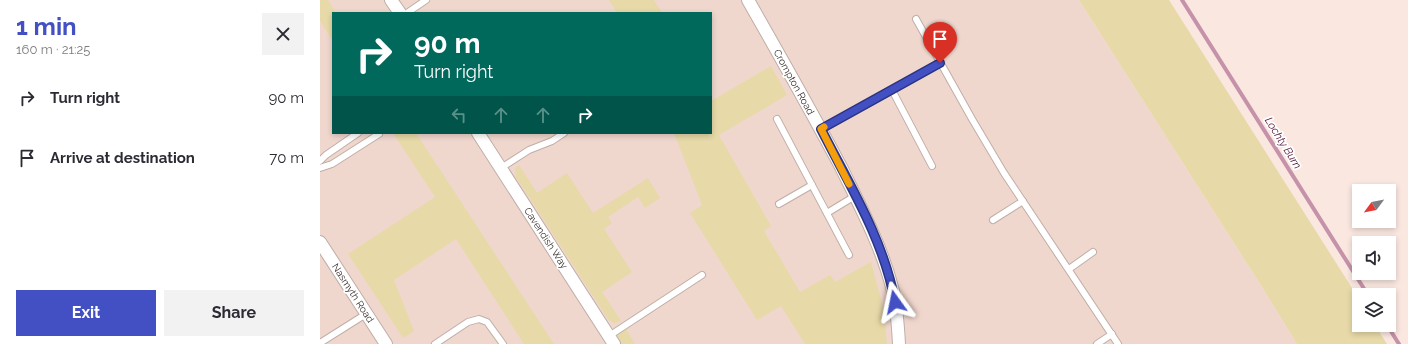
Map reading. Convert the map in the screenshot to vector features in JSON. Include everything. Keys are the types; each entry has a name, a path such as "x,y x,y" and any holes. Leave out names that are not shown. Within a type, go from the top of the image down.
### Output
{"street":[{"path":"391,0 399,12"},
{"name":"Crompton Road","path":"748,0 821,129 872,229 892,288 897,317 899,344"},
{"name":"Cavendish Way","path":"479,134 611,340"},
{"name":"Nasmyth Road","path":"320,242 386,344"}],"lane":[{"path":"408,12 426,0"},
{"path":"916,19 980,133 1023,201 1118,344"},
{"path":"821,129 940,63"},
{"path":"892,90 932,166"},
{"path":"777,119 849,255"},
{"path":"320,161 326,155 357,134"},
{"path":"320,168 332,164 379,134"},
{"path":"501,168 529,150 552,141 562,134"},
{"path":"779,204 812,185"},
{"path":"827,213 855,196"},
{"path":"993,220 1023,201"},
{"path":"1069,269 1093,252"},
{"path":"611,340 702,275"},
{"path":"320,343 366,314"},
{"path":"435,344 468,322 479,319 487,322 502,344"},
{"path":"1097,344 1112,334"}],"shaded area":[{"path":"320,0 1079,0 1297,344 320,344"},
{"path":"320,0 328,0 335,12 332,12 332,39 320,21"},
{"path":"609,0 654,0 661,12 616,12"},
{"path":"1079,0 1169,0 1352,288 1352,332 1379,332 1387,344 1297,344"},
{"path":"771,66 787,95 719,135 771,226 764,231 800,292 830,275 835,282 871,262 883,307 887,344 805,344 781,306 757,320 690,213 702,205 674,134 712,134 712,100"},
{"path":"394,134 417,134 554,344 524,344 456,239 394,280 414,331 403,338 348,254 435,197"},
{"path":"519,165 537,193 567,173 593,213 648,178 660,198 645,208 638,197 608,217 612,223 604,229 632,272 602,292 621,321 614,323 608,319 516,177 515,168"},
{"path":"626,329 635,344 620,344 617,335"}],"waterway":[{"name":"Lochty Burn","path":"1182,0 1364,288"},
{"name":"Lochty Burn","path":"1391,332 1399,344"}],"slow traffic":[{"path":"824,127 821,129 849,184"}],"route":[{"path":"895,302 883,259 872,229 821,129 940,63"}]}
